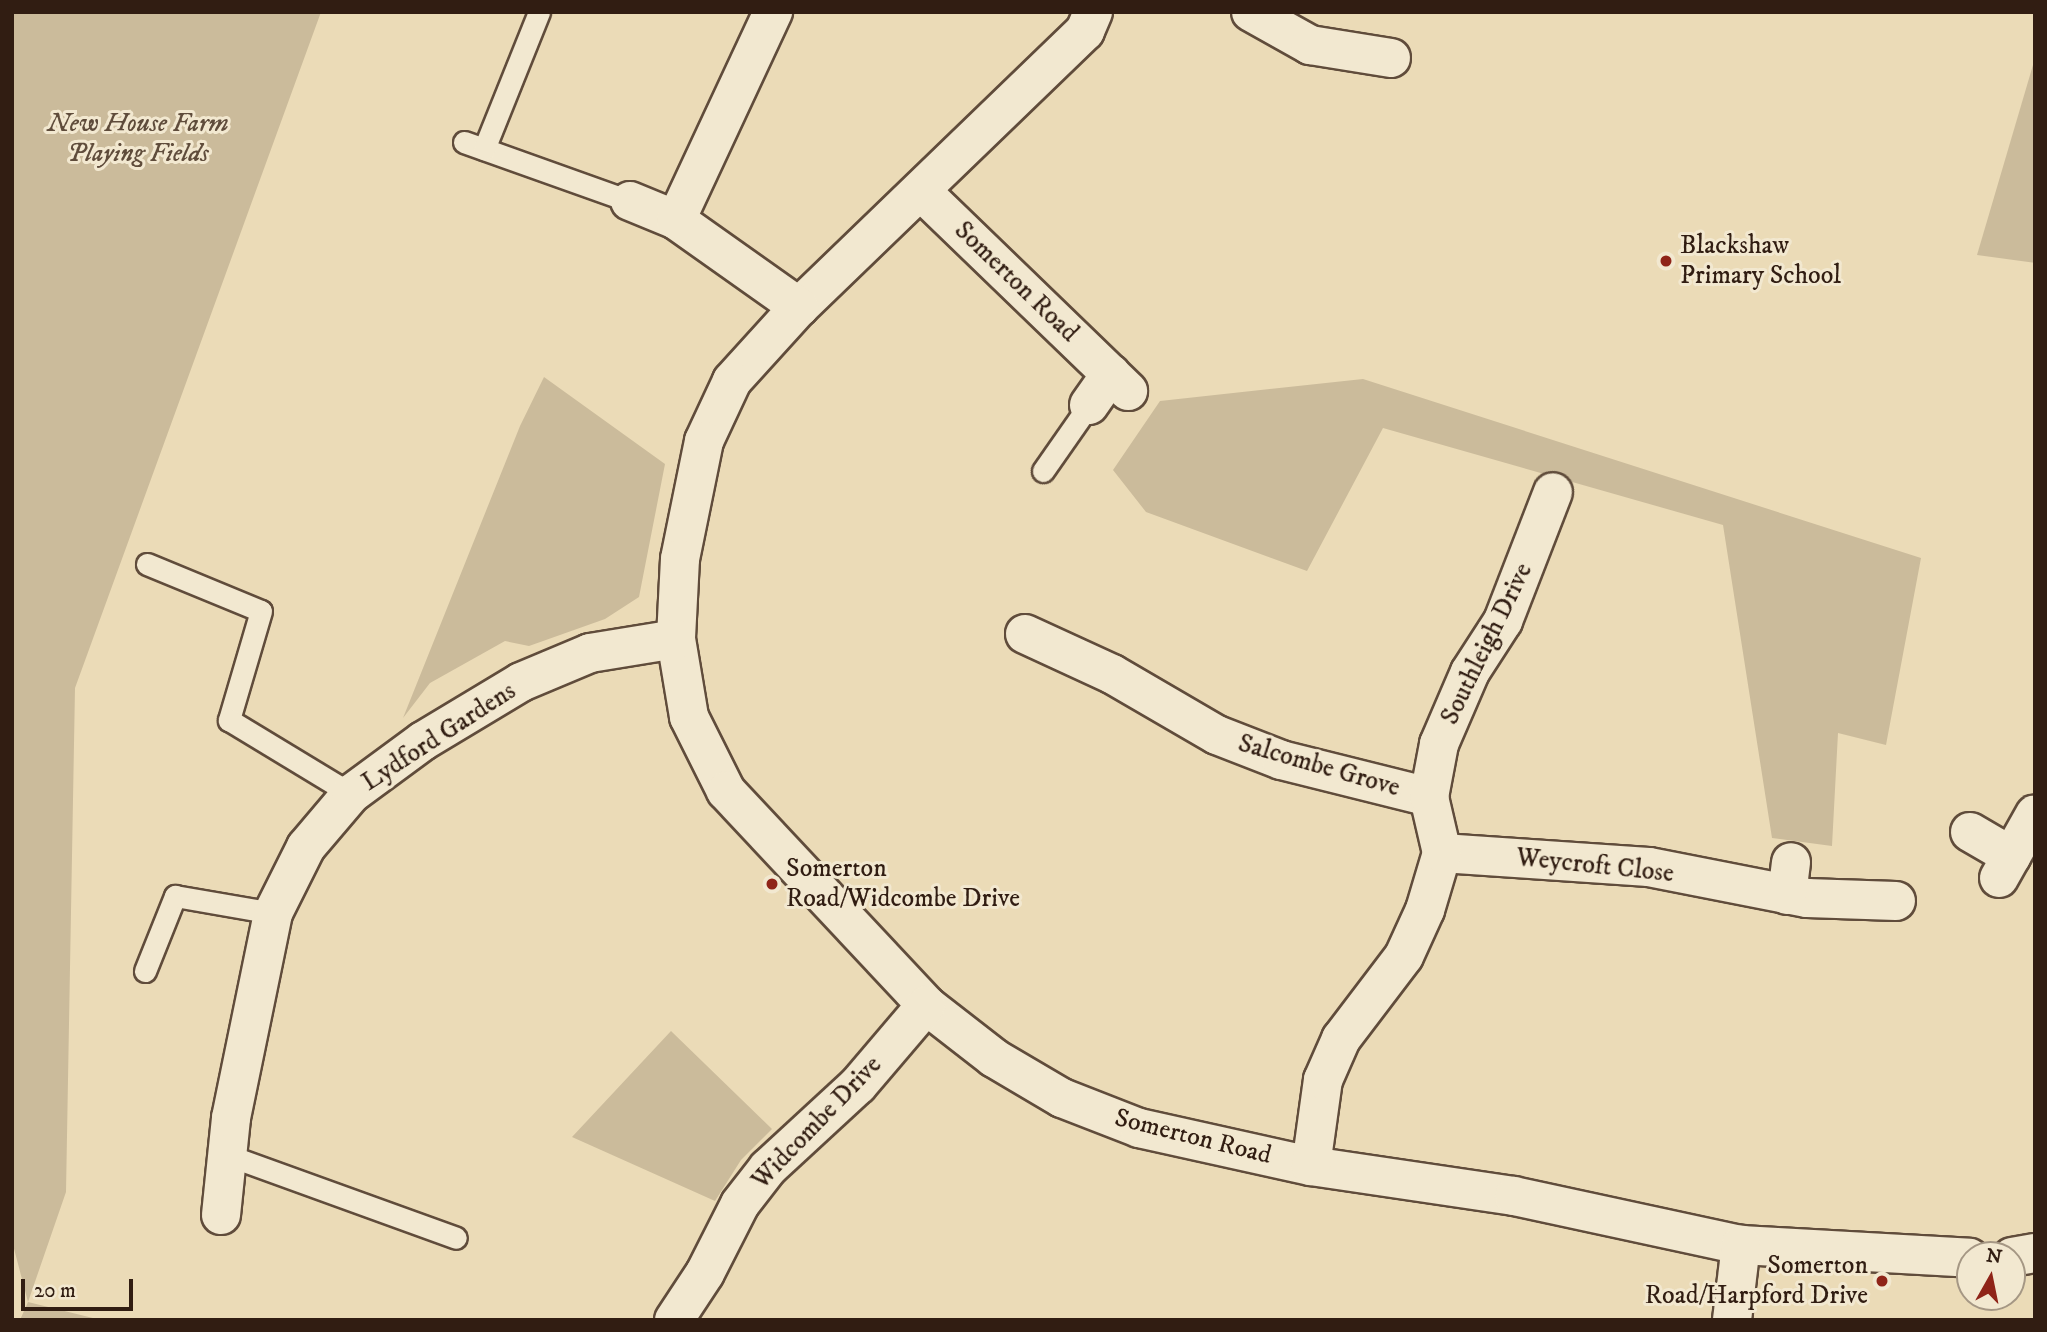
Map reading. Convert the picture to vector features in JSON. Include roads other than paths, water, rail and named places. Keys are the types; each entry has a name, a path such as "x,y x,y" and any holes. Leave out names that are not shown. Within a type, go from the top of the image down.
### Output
{"street":[{"path":"676,220 774,12"},
{"name":"Somerton Road","path":"1093,12 1086,31 799,307 732,381 704,441 680,559 676,639 689,717 726,791 926,1005 994,1058 1062,1098 1139,1128 1311,1166 1514,1196 1741,1245 1956,1257"},
{"path":"1251,12 1310,45 1391,58"},
{"name":"Somerton Road","path":"921,191 1119,382 1089,405"},
{"path":"630,201 676,220 799,307"},
{"name":"Southleigh Drive","path":"1443,853 1429,797 1439,744 1471,671 1503,621 1518,544 1553,492"},
{"name":"Salcombe Grove","path":"1025,634 1129,703 1281,760 1429,797"},
{"name":"Lydford Gardens","path":"221,1215 230,1156 232,1118 273,913 306,847 351,794 423,741 521,682 590,653 676,639"},
{"path":"1970,832 2005,867 2035,814"},
{"path":"1311,1166 1322,1080 1341,1039 1404,956 1425,910 1443,853"},
{"name":"Weycroft Close","path":"1443,853 1789,878 1896,901"},
{"name":"Widcombe Drive","path":"687,1316 740,1204 768,1168 858,1085 926,1005"},
{"path":"1732,1320 1741,1245"}],"lane":[{"path":"539,12 474,146 630,201"},
{"name":"Somerton Road","path":"1042,471 1089,405"},
{"path":"147,564 261,611 229,720 351,794"},
{"path":"145,971 176,896 273,913"},
{"path":"230,1156 456,1238"}],"place":[{"name":"Blackshaw Primary School","path":"1666,261"},
{"name":"Somerton Road/Widcombe Drive","path":"772,884"},
{"name":"Somerton Road/Harpford Drive","path":"1882,1281"}],"park label":[{"name":"New House Farm Playing Fields","path":"138,139"}]}
